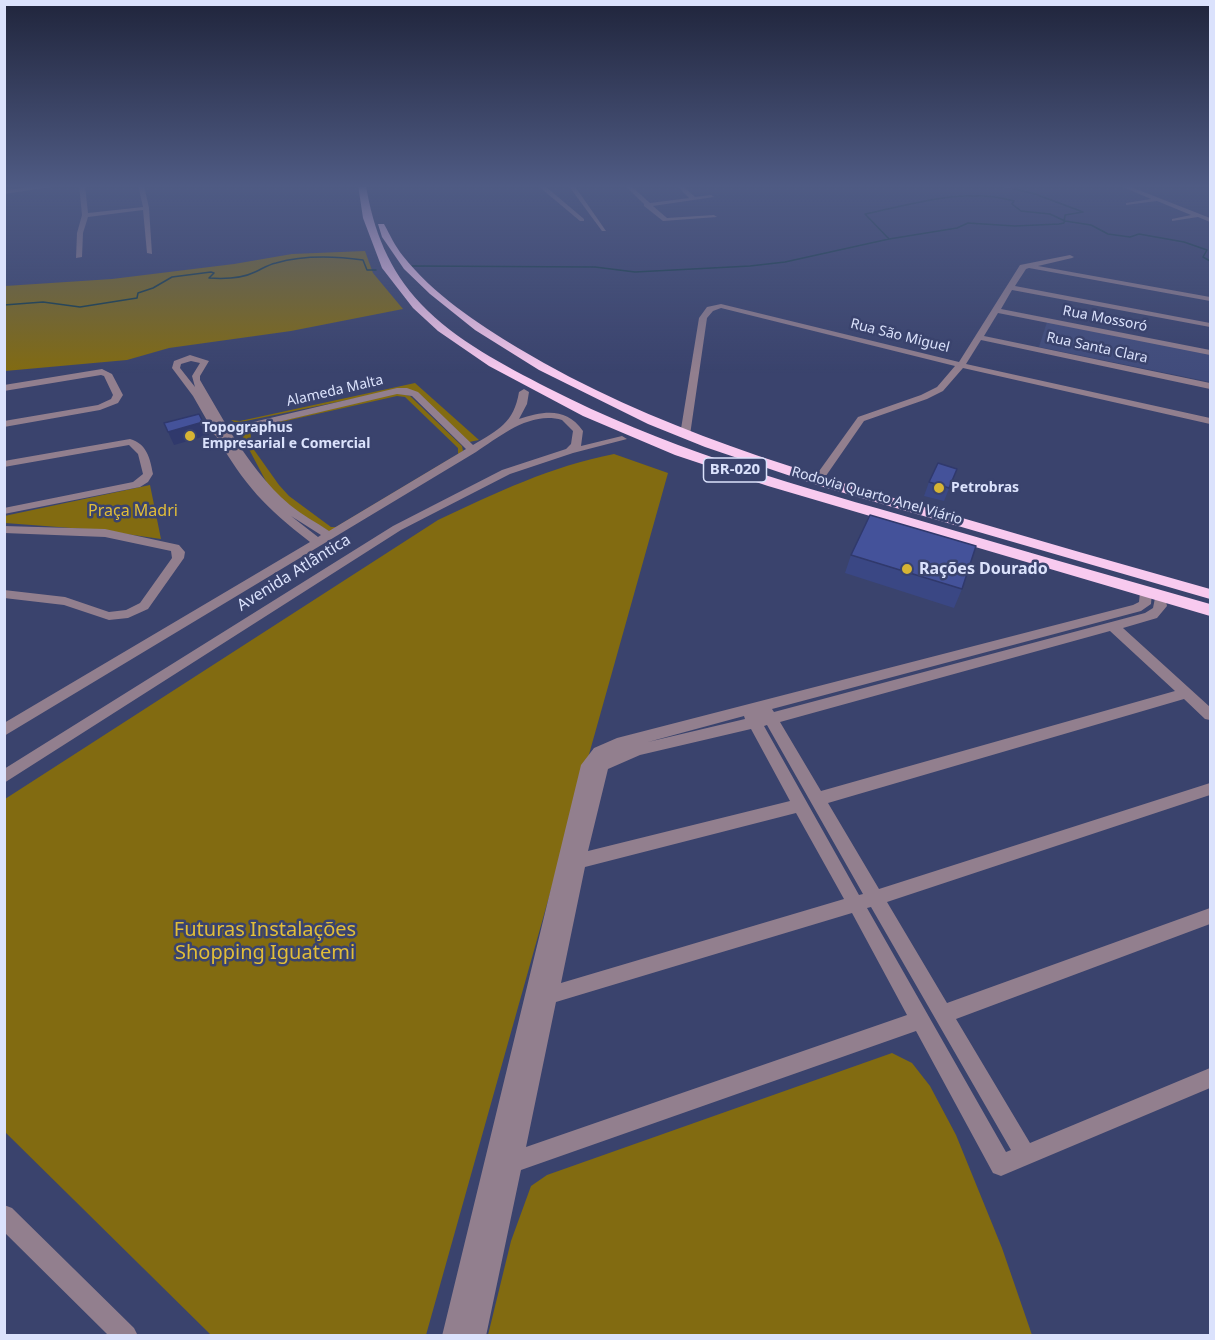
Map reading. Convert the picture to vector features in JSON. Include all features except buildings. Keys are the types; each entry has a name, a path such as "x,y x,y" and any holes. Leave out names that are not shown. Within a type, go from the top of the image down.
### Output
{"highway":[{"name":"Rodovia Quarto Anel Viário","path":"379,248 387,268 417,306 442,329 522,385 680,452 773,483 978,535"},
{"name":"Rodovia Quarto Anel Viário","path":"393,248 422,284 489,335 544,368 619,406 685,435 817,481 978,535 1151,588 1210,610"},
{"path":"544,368 522,385 622,439 680,452"},
{"name":"Rodovia Quarto Anel Viário","path":"1151,588 1210,594"}],"street":[{"path":"78,257 79,248"},
{"path":"150,248 150,253"},
{"path":"817,481 861,419 940,389 961,365 1025,266 1070,257"},
{"path":"1025,266 1210,299"},
{"path":"1010,286 1210,325"},
{"name":"Rua São Miguel","path":"685,435 703,318 710,309 715,307 728,307 961,365 1210,421"},
{"name":"Rua Mossoró","path":"995,310 1210,353"},
{"name":"Rua Santa Clara","path":"977,337 1210,386"},
{"path":"218,433 196,376 205,361 190,358 180,361 176,365 188,381 218,433 274,496 324,539"},
{"path":"4,388 102,372 108,374 118,395 115,401 100,407 4,424"},
{"name":"Avenida Atlântica","path":"4,730 509,426 523,407 522,385"},
{"name":"Alameda Malta","path":"218,433 397,391 407,391 415,394 472,450"},
{"path":"509,426 543,416 564,417 570,420 578,431 576,445 570,451"},
{"name":"Avenida Atlântica","path":"4,777 397,528 506,472 570,451 622,439"},
{"path":"4,464 130,442 140,447 148,474 136,485 4,511"},
{"path":"4,529 105,533 175,548 179,555 144,606 128,614 109,616 65,602 4,594"},
{"path":"951,663 1113,626 1156,613 1162,606 1151,588"},
{"path":"474,1335 503,1166 540,998 571,863 601,765 635,745 951,663 1141,606 1146,601 1151,588"},
{"path":"1113,626 1210,716"},
{"path":"818,799 1186,693"},
{"path":"759,714 818,799 1025,1155"},
{"path":"759,714 800,805 1001,1165 1210,1078"},
{"path":"540,998 856,904 1210,789"},
{"path":"571,863 800,805"},
{"path":"943,1014 1210,916"},
{"path":"503,1166 921,1020"},
{"path":"454,1335 503,1166"},
{"path":"4,1216 126,1335"}],"shaded area":[{"path":"1047,322 1210,354 1210,382 1039,347"}],"green space":[{"path":"365,251 373,273 403,309 291,331 169,348 127,360 5,371 5,286 112,279 234,264 292,254"},
{"path":"415,383 479,440 469,442 418,393 405,388 241,422 231,420 240,421"},
{"path":"397,393 410,396 462,446 463,451 332,533 299,513 270,489 241,434 243,430","holes":["397,396 405,397 458,448 458,454 336,527 331,527 289,496 252,447 250,429"]},
{"name":"Futuras Instalações Shopping Iguatemi","path":"614,454 668,473 426,1335 211,1335 5,1132 5,799 438,520 502,490 546,473"},
{"name":"Praça Madri","path":"150,485 161,539 98,530 5,523 5,516"},
{"path":"892,1053 912,1063 930,1086 956,1135 1002,1248 1032,1335 488,1335 511,1241 531,1186 547,1175"}],"waterway":[{"path":"412,266 595,267 635,272 750,266 785,262 850,248"},
{"path":"1200,248 1207,250 1203,257 1210,261"},
{"path":"4,305 43,302 80,307 137,298 138,293 153,288 172,277 211,272 214,273 209,278 238,277 273,264 308,257 363,260 367,270 376,270"}],"place":[{"name":"Topographus Empresarial e Comercial","path":"190,436"},
{"name":"Petrobras","path":"939,488"},
{"name":"Rações Dourado","path":"907,569"}]}
